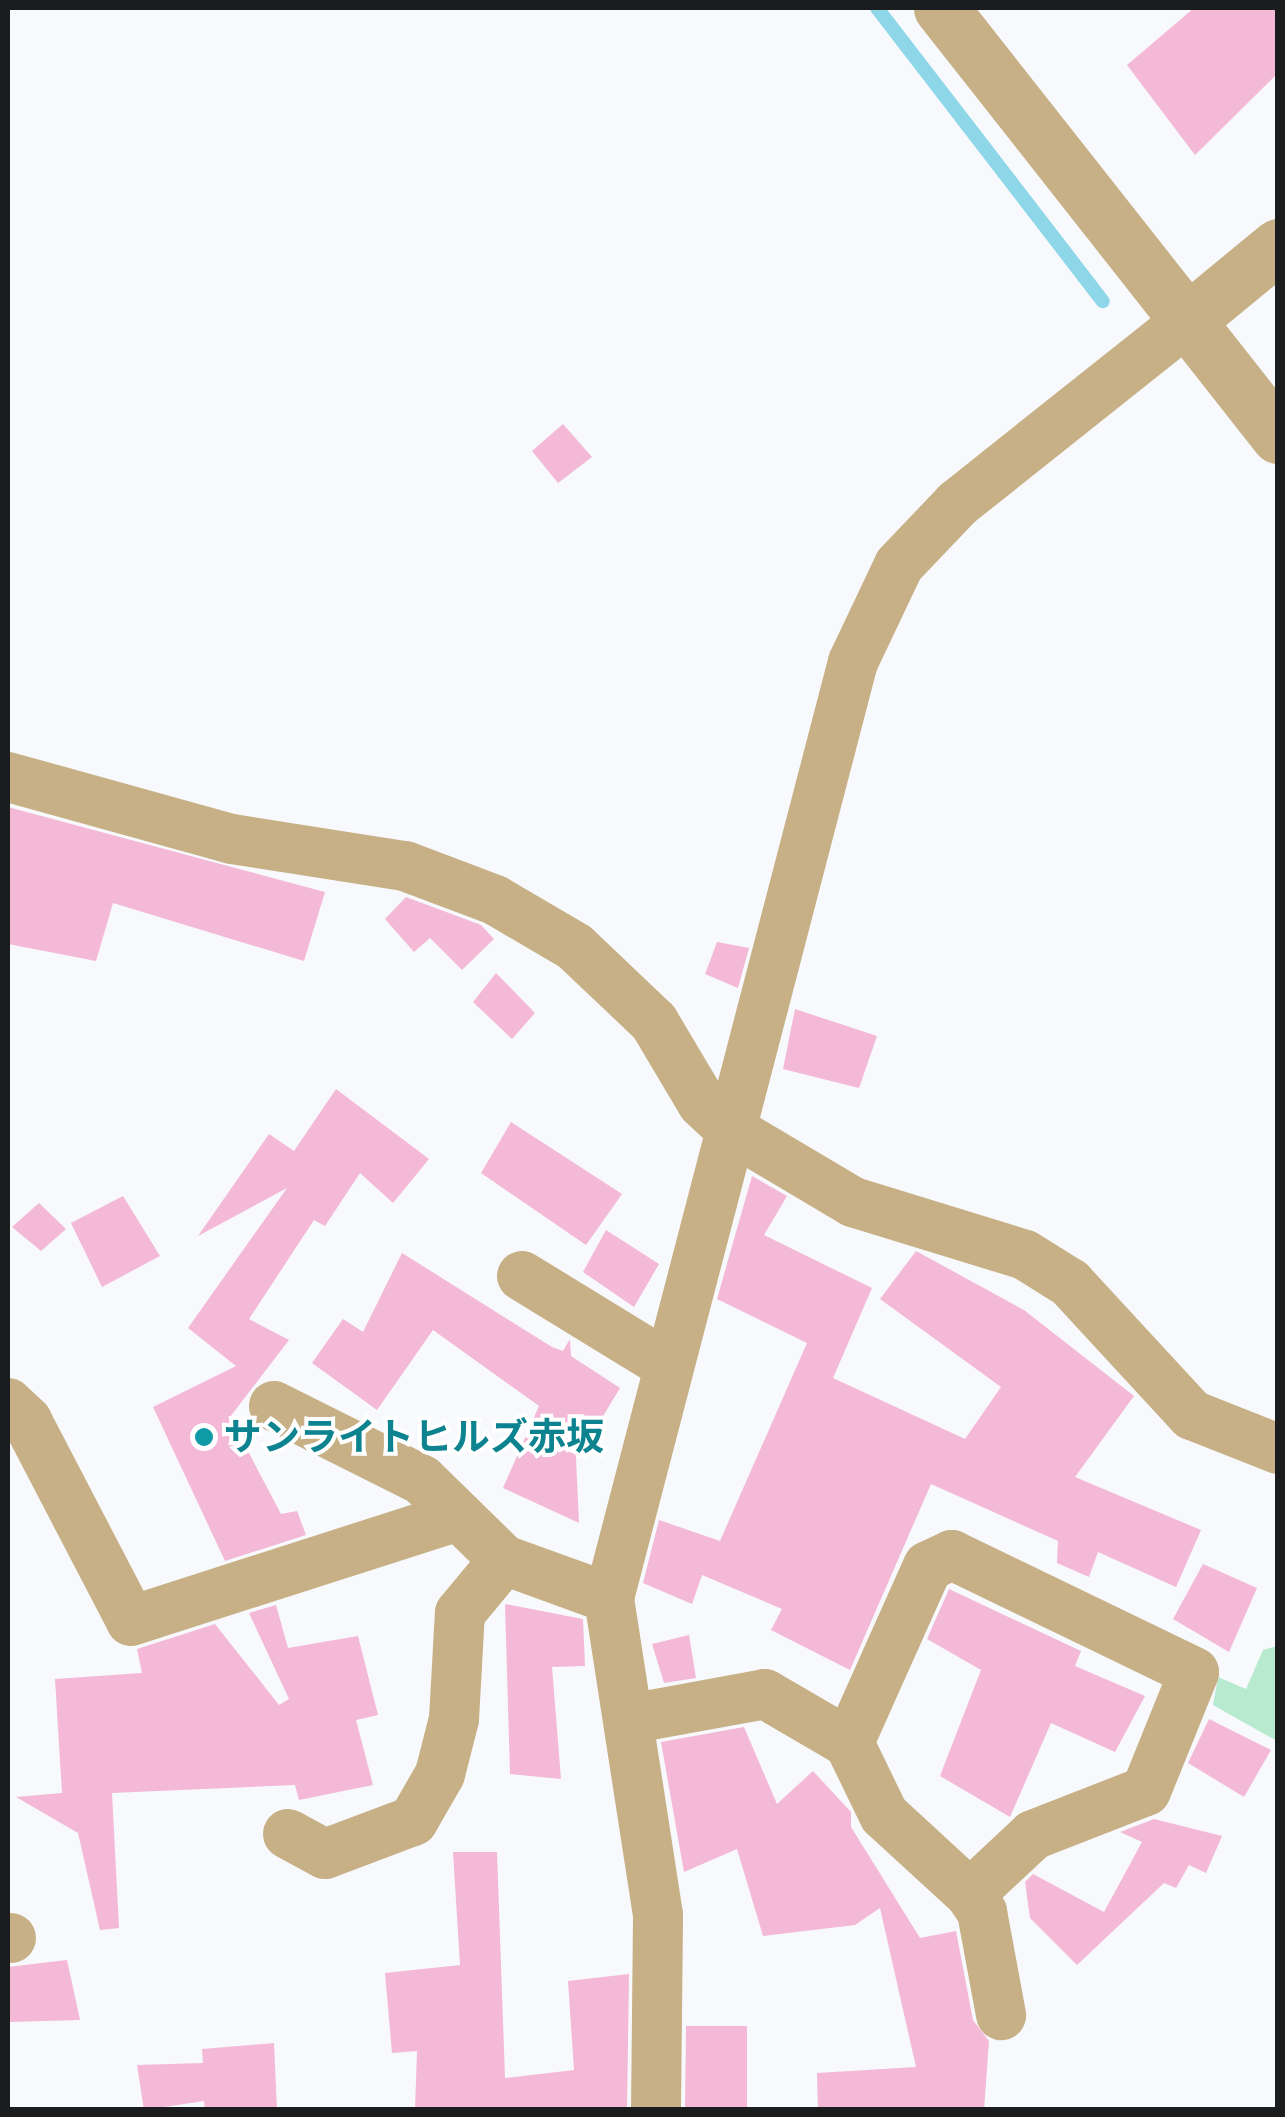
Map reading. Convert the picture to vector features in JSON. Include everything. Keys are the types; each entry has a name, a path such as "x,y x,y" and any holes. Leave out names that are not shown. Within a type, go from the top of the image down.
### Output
{"street":[{"path":"941,8 1278,436"},
{"path":"656,2110 658,1915 609,1598 664,1363 853,662 899,565 957,504 1278,246"},
{"path":"8,778 232,839 405,866 495,900 575,947 654,1022 702,1103 730,1129 853,1202 1025,1255 1082,1294 1192,1415 1278,1449"},
{"path":"522,1276 664,1363"},
{"path":"8,1403 27,1421 132,1621 458,1516"},
{"path":"274,1406 422,1480 504,1560 609,1598"},
{"path":"849,1743 928,1566 952,1556 1194,1672 1146,1791 1033,1835 970,1894"},
{"path":"288,1834 325,1854 413,1821 440,1774 454,1719 460,1612 504,1560"},
{"path":"629,1719 765,1694 849,1743 884,1815 970,1894 982,1912 1002,2016"}],"green space":[{"path":"1277,1646 1277,1741 1213,1705 1218,1677 1246,1689 1263,1650"}],"building":[{"path":"1194,8 1278,8 1278,73 1195,155 1127,65"},
{"path":"563,424 592,457 558,483 532,451"},
{"path":"8,807 325,892 304,961 113,903 96,961 8,944"},
{"path":"406,897 481,925 494,939 462,970 430,938 414,952 385,919"},
{"path":"717,942 749,948 738,988 705,974"},
{"path":"496,973 535,1013 512,1039 473,1002"},
{"path":"795,1009 877,1036 859,1088 783,1069"},
{"path":"336,1089 429,1159 393,1203 360,1173 325,1226 314,1220 249,1319 289,1340 230,1417 281,1514 297,1511 306,1535 225,1561 153,1407 236,1366 188,1328 287,1188 198,1236 269,1134 294,1151"},
{"path":"511,1122 622,1194 586,1245 481,1173"},
{"path":"752,1176 787,1196 764,1235 872,1288 833,1378 965,1439 1001,1387 880,1299 916,1251 1024,1310 1134,1396 1075,1477 1201,1530 1176,1587 1098,1552 1089,1577 1057,1563 1058,1541 931,1484 850,1670 771,1630 782,1609 702,1575 692,1604 643,1583 659,1520 720,1541 807,1343 717,1299"},
{"path":"123,1196 160,1256 102,1287 71,1223"},
{"path":"39,1203 66,1229 41,1251 12,1227"},
{"path":"606,1230 659,1264 634,1307 583,1272"},
{"path":"402,1253 552,1347 563,1351 570,1339 571,1356 620,1388 591,1436 584,1414 574,1415 579,1523 503,1488 539,1406 433,1330 377,1410 312,1363 343,1319 363,1332"},
{"path":"1203,1564 1257,1588 1229,1652 1173,1619"},
{"path":"949,1589 1081,1651 1075,1666 1145,1696 1115,1752 1051,1723 1010,1817 940,1776 981,1670 927,1639"},
{"path":"505,1604 583,1619 585,1666 552,1667 561,1779 510,1774"},
{"path":"276,1605 288,1648 358,1636 378,1715 356,1720 373,1785 299,1800 295,1785 112,1793 119,1928 100,1930 78,1833 16,1797 62,1793 55,1679 142,1673 137,1649 215,1624 279,1705 289,1699 249,1613"},
{"path":"689,1635 696,1678 664,1683 652,1644"},
{"path":"1209,1719 1271,1750 1244,1797 1188,1763"},
{"path":"744,1727 777,1804 813,1771 851,1812 851,1827 920,1938 956,1931 973,2020 989,2041 984,2110 818,2110 817,2073 916,2067 880,1908 855,1925 763,1936 737,1849 684,1872 661,1742"},
{"path":"1154,1819 1222,1836 1206,1873 1189,1865 1176,1888 1164,1883 1077,1965 1030,1918 1025,1882 1033,1874 1104,1912 1142,1842 1120,1832"},
{"path":"453,1852 497,1852 505,2078 574,2070 568,1981 629,1974 627,2110 415,2110 417,2051 392,2053 385,1973 460,1965"},
{"path":"67,1960 80,2020 8,2022 8,1967"},
{"path":"686,2026 747,2026 747,2110 685,2110"},
{"path":"274,2043 277,2110 205,2110 204,2101 144,2110 137,2065 203,2063 202,2049"}],"waterway":[{"path":"877,8 1103,301"}],"place":[{"name":"サンライトヒルズ赤坂","path":"204,1437"}]}
